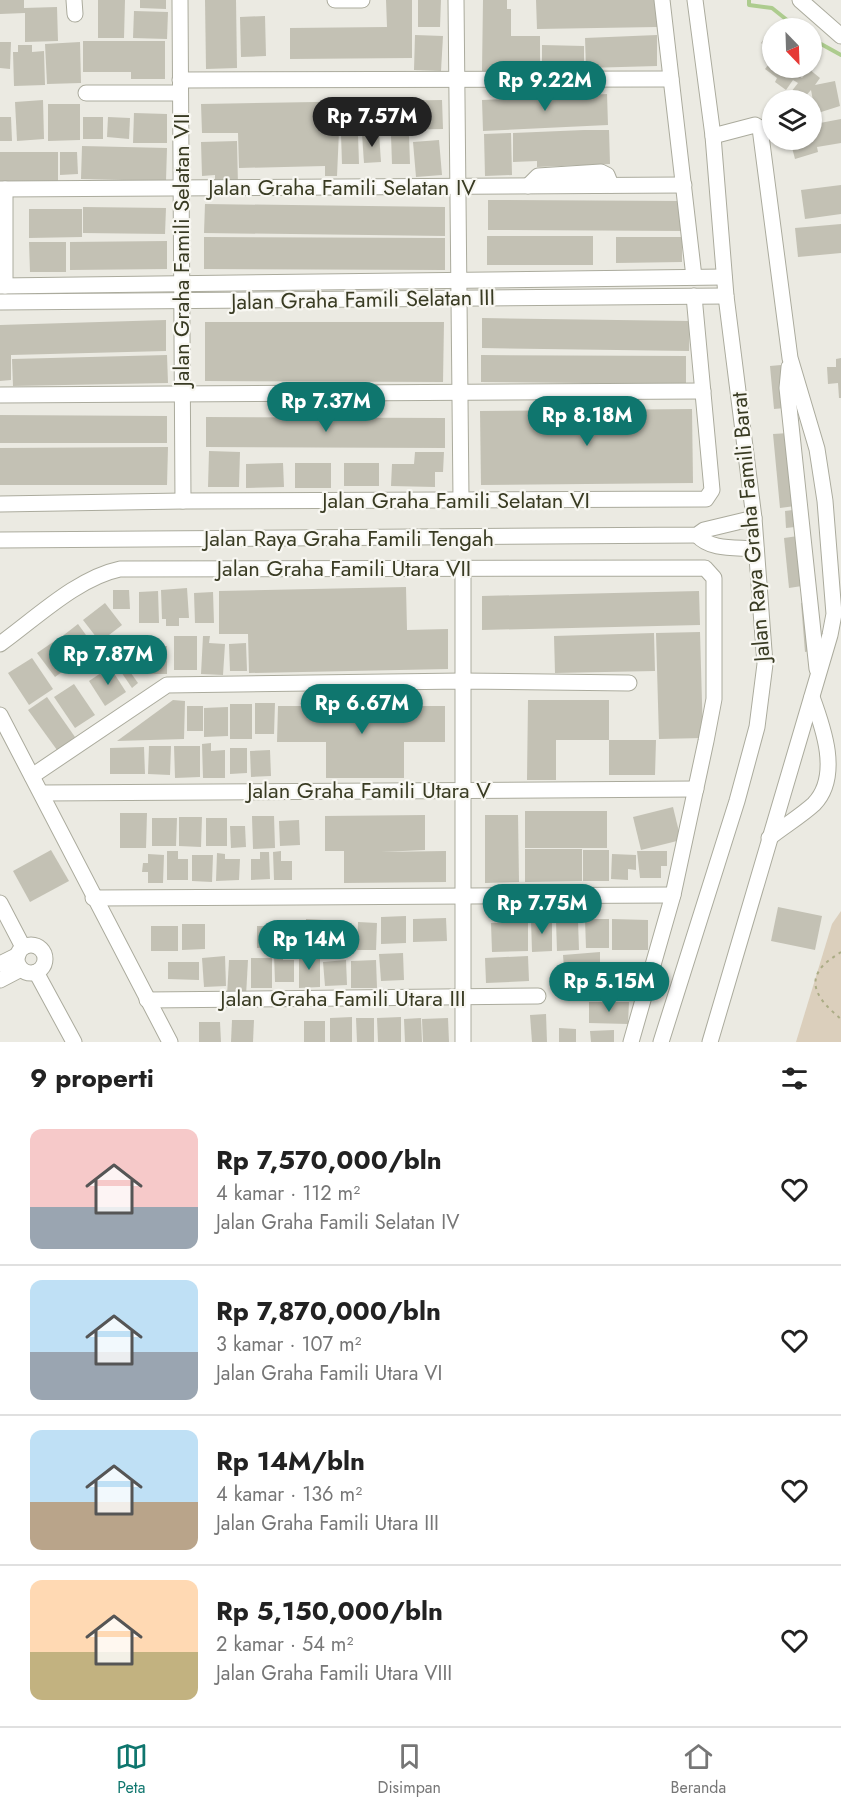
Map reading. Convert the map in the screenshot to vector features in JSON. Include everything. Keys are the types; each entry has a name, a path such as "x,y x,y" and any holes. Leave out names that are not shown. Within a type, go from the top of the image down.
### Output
{"street":[{"name":"Jalan Graha Famili Selatan VII","path":"180,0 183,501"},
{"path":"335,0 362,0"},
{"path":"456,0 461,499"},
{"path":"662,0 694,277"},
{"name":"Jalan Raya Graha Famili Barat","path":"661,1042 737,801 757,727 765,664 754,518 726,296 713,136 695,0"},
{"path":"800,0 841,36"},
{"path":"86,93 260,80 671,79"},
{"path":"710,1042 818,678 834,614 825,501 817,449 790,358 760,128 755,125 713,136"},
{"name":"Jalan Graha Famili Selatan IV","path":"3,189 684,185"},
{"path":"2,286 3,189"},
{"name":"Jalan Graha Famili Selatan III","path":"2,286 724,277"},
{"name":"Jalan Graha Famili Selatan VI","path":"0,504 706,499 712,490 694,296"},
{"name":"Jalan Graha Famili Selatan III","path":"0,302 726,296"},
{"path":"790,358 787,388 818,678"},
{"path":"0,395 703,391"},
{"name":"Jalan Raya Graha Famili Tengah","path":"0,540 697,535 704,530 754,518"},
{"name":"Jalan Raya Graha Famili Tengah","path":"697,535 704,543 714,546 756,549"},
{"name":"Jalan Graha Famili Utara VII","path":"0,644 83,583 101,573 120,569 699,567 711,572 714,578 714,699 696,789"},
{"path":"463,568 463,1042"},
{"path":"32,776 167,685 462,681 629,683"},
{"path":"769,838 815,803 825,786 828,743 812,697"},
{"path":"0,715 42,793 93,898 170,1042"},
{"path":"631,1042 673,895 696,789"},
{"name":"Jalan Graha Famili Utara V","path":"42,793 696,789"},
{"path":"93,898 673,895"},
{"path":"0,903 25,961 74,1042"},
{"path":"0,964 25,961"},
{"path":"0,980 25,961"},
{"name":"Jalan Graha Famili Utara III","path":"147,1000 538,996"}],"path":[{"path":"841,952 819,970 816,980 823,1002 841,1019"}],"shaded area":[{"path":"841,911 841,1042 796,1042 832,924"}],"building":[{"path":"0,0 24,0 24,8 57,7 58,41 25,42 25,13 0,14"},
{"path":"98,0 125,0 124,38 98,38"},
{"path":"140,0 166,0 166,9 140,8"},
{"path":"205,0 236,0 237,68 206,69"},
{"path":"386,0 412,0 412,58 290,59 290,28 387,27"},
{"path":"418,0 441,0 440,27 418,27"},
{"path":"483,0 507,0 507,9 511,9 511,36 540,36 540,71 482,71"},
{"path":"536,0 657,0 657,27 537,29"},
{"path":"134,11 168,12 167,39 133,38"},
{"path":"265,16 266,56 241,57 240,17"},
{"path":"415,35 443,36 441,71 414,70"},
{"path":"657,35 657,66 586,68 585,38"},
{"path":"83,41 165,41 165,79 131,79 131,72 83,72"},
{"path":"0,42 11,42 10,69 0,68"},
{"path":"80,42 81,83 47,84 45,44"},
{"path":"18,45 32,45 32,52 44,51 45,85 14,86 13,52 18,52"},
{"path":"542,45 584,46 584,70 542,69"},
{"path":"777,78 820,78 815,85 835,81 840,106 822,112 822,90 793,90 798,83 793,80 786,90 775,82"},
{"path":"607,94 608,125 483,131 482,100"},
{"path":"43,100 44,139 17,141 15,102"},
{"path":"442,100 443,129 339,131 337,176 325,176 325,166 239,168 238,133 202,133 201,104"},
{"path":"48,104 80,104 80,140 48,141"},
{"path":"134,113 167,114 167,143 133,143"},
{"path":"0,117 11,117 12,141 0,141"},
{"path":"83,117 103,117 103,139 83,139"},
{"path":"108,117 130,118 129,139 107,137"},
{"path":"841,119 841,143 822,146 822,123"},
{"path":"609,130 610,164 537,167 537,161 513,162 513,133"},
{"path":"379,133 381,162 364,163 362,134"},
{"path":"511,133 512,175 485,176 484,134"},
{"path":"341,134 358,134 359,164 342,164"},
{"path":"391,135 409,135 410,164 392,164"},
{"path":"439,140 442,175 416,177 413,142"},
{"path":"237,141 238,186 215,187 215,175 202,176 201,142"},
{"path":"82,146 167,148 166,181 81,179"},
{"path":"793,150 818,150 818,152 795,159"},
{"path":"0,152 58,152 58,181 0,182"},
{"path":"60,152 77,152 78,174 60,175"},
{"path":"841,185 841,214 805,219 801,190"},
{"path":"488,200 684,201 684,231 488,230"},
{"path":"205,204 445,207 445,236 204,233"},
{"path":"83,207 166,208 165,234 83,233"},
{"path":"29,209 82,209 82,237 29,238"},
{"path":"841,224 841,253 798,257 795,228"},
{"path":"487,236 593,236 593,265 487,265"},
{"path":"204,237 445,238 445,270 204,269"},
{"path":"616,237 682,237 682,262 616,263"},
{"path":"167,241 167,269 70,270 70,242"},
{"path":"29,242 66,242 66,272 30,272"},
{"path":"482,318 690,321 689,351 482,348"},
{"path":"166,320 166,351 11,355 11,380 0,381 0,325"},
{"path":"205,322 444,322 443,382 205,381"},
{"path":"167,355 168,383 13,386 12,359"},
{"path":"481,355 686,356 686,384 481,382"},
{"path":"841,358 841,398 839,398 838,383 828,384 827,367 836,367 836,359"},
{"path":"781,365 785,408 774,409 770,366"},
{"path":"692,409 693,483 481,485 480,411"},
{"path":"0,415 167,416 167,443 0,443"},
{"path":"206,417 445,418 445,448 206,447"},
{"path":"789,433 795,506 780,508 773,434"},
{"path":"168,447 167,485 0,485 0,448"},
{"path":"209,451 240,452 239,487 208,487"},
{"path":"415,452 444,452 443,472 435,472 435,487 391,486 392,464 414,464"},
{"path":"283,463 284,487 246,488 246,464"},
{"path":"295,463 331,463 331,488 295,488"},
{"path":"344,463 379,463 379,486 344,486"},
{"path":"793,510 795,527 786,528 785,511"},
{"path":"798,536 802,586 789,588 784,538"},
{"path":"406,587 407,630 448,629 448,669 249,673 248,634 219,634 219,591"},
{"path":"187,588 189,618 179,618 179,626 166,626 166,619 162,619 161,590"},
{"path":"113,590 129,590 130,609 113,609"},
{"path":"158,591 159,623 139,623 139,592"},
{"path":"699,591 700,625 482,630 482,596"},
{"path":"213,592 214,623 195,623 194,593"},
{"path":"105,603 122,625 100,642 83,620"},
{"path":"801,603 806,603 810,651 805,652"},
{"path":"78,624 94,646 77,660 60,638"},
{"path":"700,632 703,738 659,739 656,633"},
{"path":"654,633 655,671 555,673 554,636"},
{"path":"129,636 136,647 125,653 118,642"},
{"path":"174,636 197,636 197,670 174,670"},
{"path":"203,636 210,636 209,643 225,644 223,675 201,674"},
{"path":"56,640 73,664 55,677 37,653"},
{"path":"246,643 247,671 230,671 229,644"},
{"path":"148,646 167,646 167,674 148,674"},
{"path":"135,649 146,667 135,674 124,656"},
{"path":"32,658 53,689 29,705 8,673"},
{"path":"121,659 138,683 132,688 115,663"},
{"path":"110,667 126,692 105,706 89,681"},
{"path":"74,684 95,715 75,728 54,697"},
{"path":"47,697 75,737 57,750 28,710"},
{"path":"173,700 185,701 184,739 117,741"},
{"path":"528,700 609,700 609,740 556,740 556,780 527,780"},
{"path":"255,703 275,703 274,734 255,734"},
{"path":"230,704 252,704 252,739 230,739"},
{"path":"187,706 203,706 203,731 187,731"},
{"path":"278,706 445,706 445,742 404,742 404,778 326,778 326,742 277,742"},
{"path":"228,707 228,736 204,737 204,708"},
{"path":"609,740 656,740 655,775 609,775"},
{"path":"211,743 211,751 225,750 225,778 203,778 202,744"},
{"path":"149,746 171,746 170,775 148,774"},
{"path":"174,746 200,746 200,777 175,778"},
{"path":"144,747 145,774 110,774 110,748"},
{"path":"230,748 247,748 247,773 230,774"},
{"path":"270,750 271,776 251,777 250,751"},
{"path":"673,807 681,840 641,850 633,817"},
{"path":"525,811 607,811 607,848 525,848"},
{"path":"120,813 147,813 146,848 120,848"},
{"path":"425,815 425,850 381,852 446,851 446,882 344,883 344,851 325,851 325,816"},
{"path":"485,815 518,815 519,882 485,883"},
{"path":"252,816 274,816 275,848 253,849"},
{"path":"179,817 202,817 201,847 179,846"},
{"path":"152,818 177,818 176,846 152,846"},
{"path":"206,818 227,818 227,846 206,846"},
{"path":"299,820 300,845 280,846 279,821"},
{"path":"230,826 245,826 246,847 231,848"},
{"path":"525,849 582,849 582,881 525,882"},
{"path":"51,850 69,881 30,902 13,871"},
{"path":"583,850 609,850 609,881 583,881"},
{"path":"167,851 178,851 178,859 188,859 188,880 167,880"},
{"path":"281,851 281,861 292,861 292,880 274,880 273,852"},
{"path":"637,851 667,851 667,866 661,866 661,878 640,878"},
{"path":"260,852 269,852 270,879 251,880 251,859 260,859"},
{"path":"217,853 225,854 225,859 240,859 239,880 216,881"},
{"path":"148,854 164,855 163,883 148,883 148,872 142,872 143,863 148,863"},
{"path":"612,854 636,855 636,870 628,869 628,880 611,879"},
{"path":"192,855 213,855 212,882 192,881"},
{"path":"778,907 822,916 815,950 771,941"},
{"path":"406,916 406,943 381,944 381,917"},
{"path":"446,918 447,941 413,942 413,919"},
{"path":"552,918 552,951 532,952 531,919"},
{"path":"306,919 324,920 323,952 305,951"},
{"path":"585,919 609,919 609,948 586,948"},
{"path":"612,919 648,920 648,950 612,950"},
{"path":"578,920 579,950 557,951 556,921"},
{"path":"358,922 377,923 376,950 357,950"},
{"path":"528,922 528,951 492,952 491,923"},
{"path":"341,923 341,927 349,927 350,947 329,949 328,924"},
{"path":"182,924 205,924 205,949 182,950"},
{"path":"151,926 178,926 178,951 151,951"},
{"path":"257,926 276,926 276,947 257,948"},
{"path":"281,926 302,926 302,951 282,951"},
{"path":"600,952 600,967 564,969 563,955"},
{"path":"403,953 404,980 381,981 379,954"},
{"path":"274,954 283,954 283,960 294,960 294,982 275,982"},
{"path":"299,955 320,955 320,987 299,988"},
{"path":"225,956 226,986 204,987 202,958"},
{"path":"528,956 529,981 486,983 485,958"},
{"path":"251,958 272,958 272,988 251,988"},
{"path":"229,960 248,960 246,996 227,996"},
{"path":"346,960 347,985 325,986 323,962"},
{"path":"376,960 377,988 351,988 351,961"},
{"path":"168,962 199,962 199,980 168,979"},
{"path":"583,976 608,977 607,998 583,998"},
{"path":"611,978 632,978 632,998 611,999"},
{"path":"589,1002 629,1002 628,1024 589,1023"},
{"path":"546,1014 547,1042 532,1042 530,1015"},
{"path":"352,1017 352,1042 330,1042 330,1018"},
{"path":"401,1017 401,1042 378,1042 377,1018"},
{"path":"356,1018 374,1018 374,1042 357,1042"},
{"path":"421,1018 422,1042 405,1042 404,1019"},
{"path":"448,1018 449,1042 423,1042 422,1019"},
{"path":"232,1020 254,1020 253,1042 231,1042"},
{"path":"304,1021 325,1021 325,1042 304,1042"},
{"path":"199,1022 220,1022 221,1042 199,1042"},
{"path":"559,1028 576,1029 576,1042 559,1042"},
{"path":"614,1030 614,1042 591,1042 590,1031"}],"waterway":[{"path":"749,0 749,5 772,8 784,18"},
{"path":"822,45 841,55"}]}
